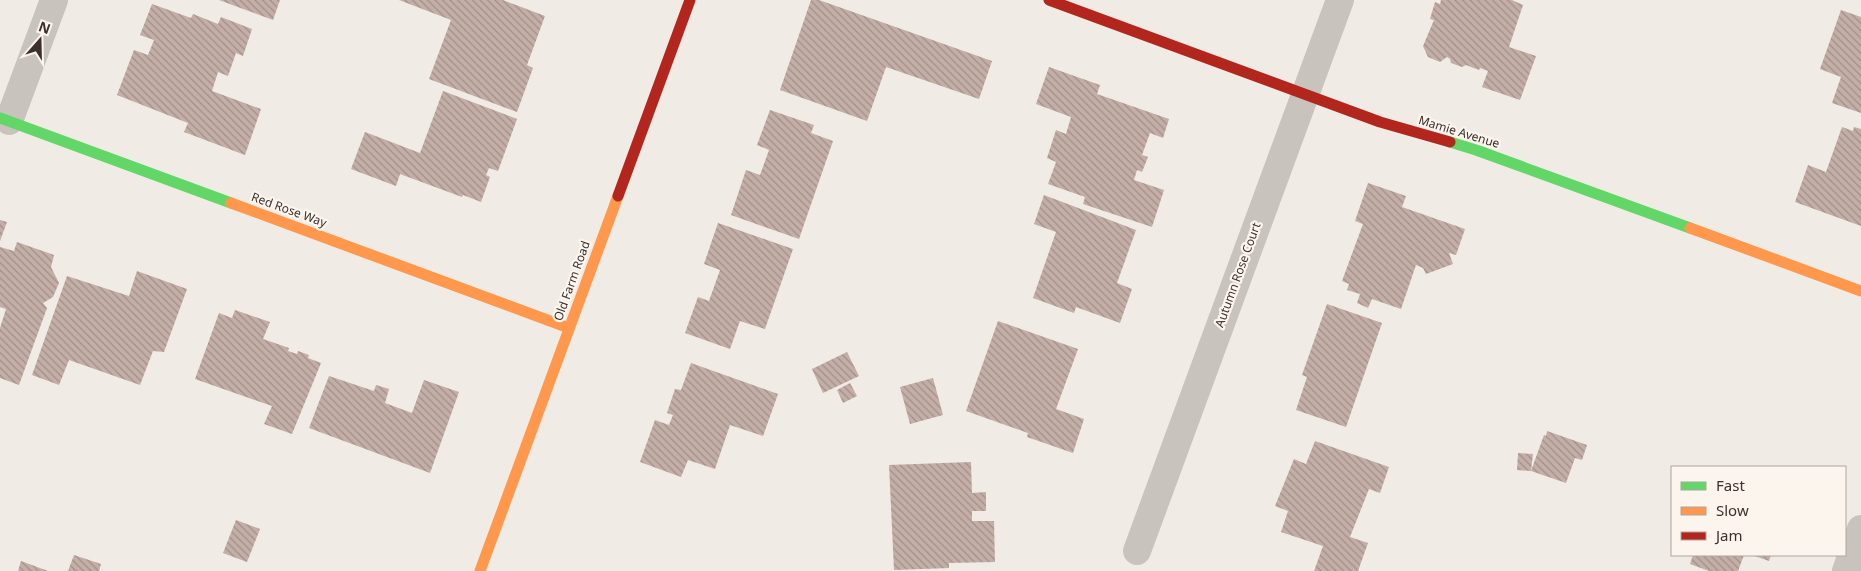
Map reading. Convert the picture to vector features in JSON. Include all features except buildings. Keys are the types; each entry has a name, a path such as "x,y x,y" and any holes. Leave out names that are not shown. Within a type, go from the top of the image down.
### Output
{"street":[{"path":"5,120 54,0"},
{"name":"Old Farm Road","path":"480,571 690,0"},
{"name":"Mamie Avenue","path":"1049,0 1380,122 1476,150 1861,291"},
{"name":"Autumn Rose Court","path":"1137,551 1340,0"},
{"name":"Red Rose Way","path":"5,120 569,328"},
{"path":"1846,571 1861,529"}],"traffic: fast":[{"path":"0,118 231,203"},
{"path":"1450,142 1690,228"}],"traffic: slow":[{"path":"480,571 618,196"},
{"path":"231,203 569,328"},
{"path":"1690,228 1861,291"}],"traffic: jam":[{"path":"618,196 690,0"},
{"path":"1049,0 1380,122 1450,142"}]}
